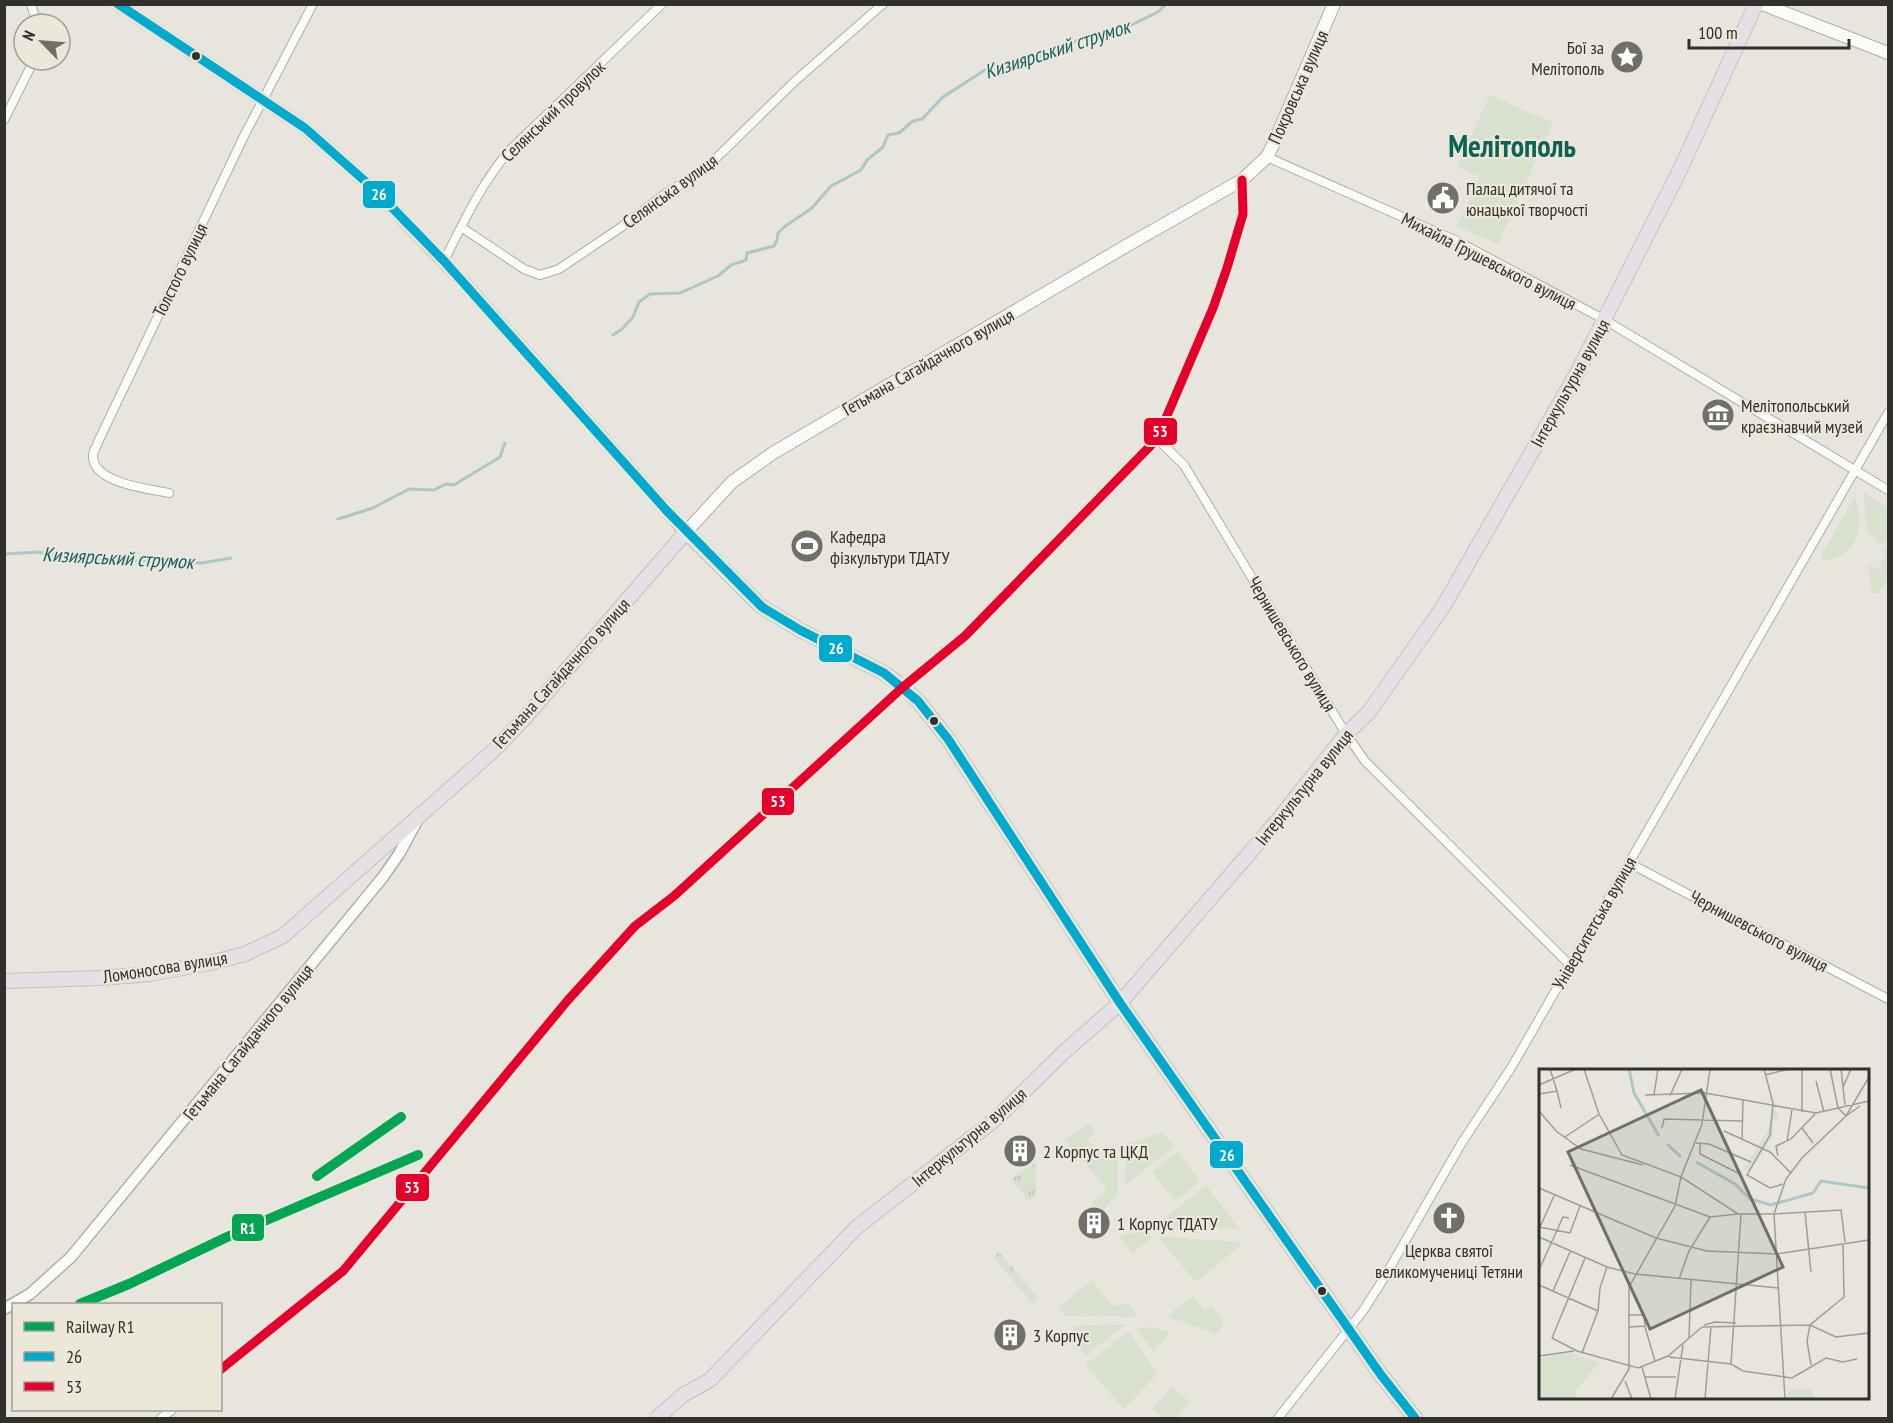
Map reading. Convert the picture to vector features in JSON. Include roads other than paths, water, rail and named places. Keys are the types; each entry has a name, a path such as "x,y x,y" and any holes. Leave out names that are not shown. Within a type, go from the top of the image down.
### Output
{"highway":[{"name":"Інтеркультурна вулиця","path":"657,1419 683,1395 710,1380 856,1227 997,1118 1064,1052 1119,1004 1278,820 1346,734 1369,711 1443,607 1577,373 1678,174 1756,4"},
{"path":"686,532 762,607 800,630 884,673 918,701 948,739 1119,1004 1381,1375 1415,1419"},
{"name":"Гетьмана Сагайдачного вулиця","path":"420,816 523,720 686,532"},
{"name":"Ломоносова вулиця","path":"4,981 150,974 245,954 283,936 420,816"}],"main road":[{"path":"118,4 305,128 375,190 444,261 686,532"},
{"name":"Покровська вулиця","path":"1242,180 1267,157 1334,4"},
{"path":"1762,4 1888,53"},
{"name":"Гетьмана Сагайдачного вулиця","path":"686,532 732,482 773,453 1242,180"}],"street":[{"name":"Толстого вулиця","path":"169,493 110,480 96,468 93,456 219,188 314,4"},
{"name":"Селянський провулок","path":"444,261 492,171 662,4"},
{"name":"Селянська вулиця","path":"461,227 524,269 540,275 559,269 705,170 794,82 883,4"},
{"path":"4,120 28,72"},
{"name":"Михайла Грушевського вулиця","path":"1267,157 1457,241 1605,321 1888,490"},
{"path":"222,1368 343,1271 568,999 635,926 674,896 903,687 965,636 1157,439 1205,328 1227,268 1243,214 1242,180"},
{"name":"Університетська вулиця","path":"1278,1419 1350,1329 1384,1278 1455,1153 1511,1068 1888,413"},
{"name":"Чернишевського вулиця","path":"1157,439 1184,465 1346,734 1365,761 1570,965"},
{"name":"Гетьмана Сагайдачного вулиця","path":"15,1303 30,1294 71,1257 383,877 420,816"},
{"name":"Чернишевського вулиця","path":"1629,863 1888,999"}],"waterway":[{"name":"Кизиярський струмок","path":"613,335 633,317 639,302 650,294 680,293 718,276 731,265 746,260 747,253 774,246 778,233 784,227 812,208 831,186 861,170 867,160 883,147 888,135 899,133 913,121 922,119 943,97 988,68 1012,66 1035,59 1081,39 1125,28 1158,12 1166,4"},
{"name":"Кизиярський струмок","path":"338,519 373,508 409,489 434,490 446,484 454,485 500,457 505,443"},
{"name":"Кизиярський струмок","path":"4,554 39,552 48,555 61,553 99,560 202,563 231,558"}],"rail line":[{"name":"R1","path":"317,1176 401,1117"},
{"name":"R1","path":"82,1303 129,1284 227,1237 418,1155"}],"place":[{"name":"Бої за Мелітополь","path":"1627,57"},
{"name":"Палац дитячої та юнацької творчості","path":"1443,198"},
{"name":"Мелітопольський краєзнавчий музей","path":"1718,415"},
{"name":"Кафедра фізкультури ТДАТУ","path":"807,546"},
{"name":"2 Корпус та ЦКД","path":"1020,1151"},
{"name":"Церква святої великомучениці Тетяни","path":"1449,1218"},
{"name":"1 Корпус ТДАТУ","path":"1094,1223"},
{"name":"3 Корпус","path":"1010,1335"}],"district":[{"name":"Мелітополь","path":"1512,145"}]}
